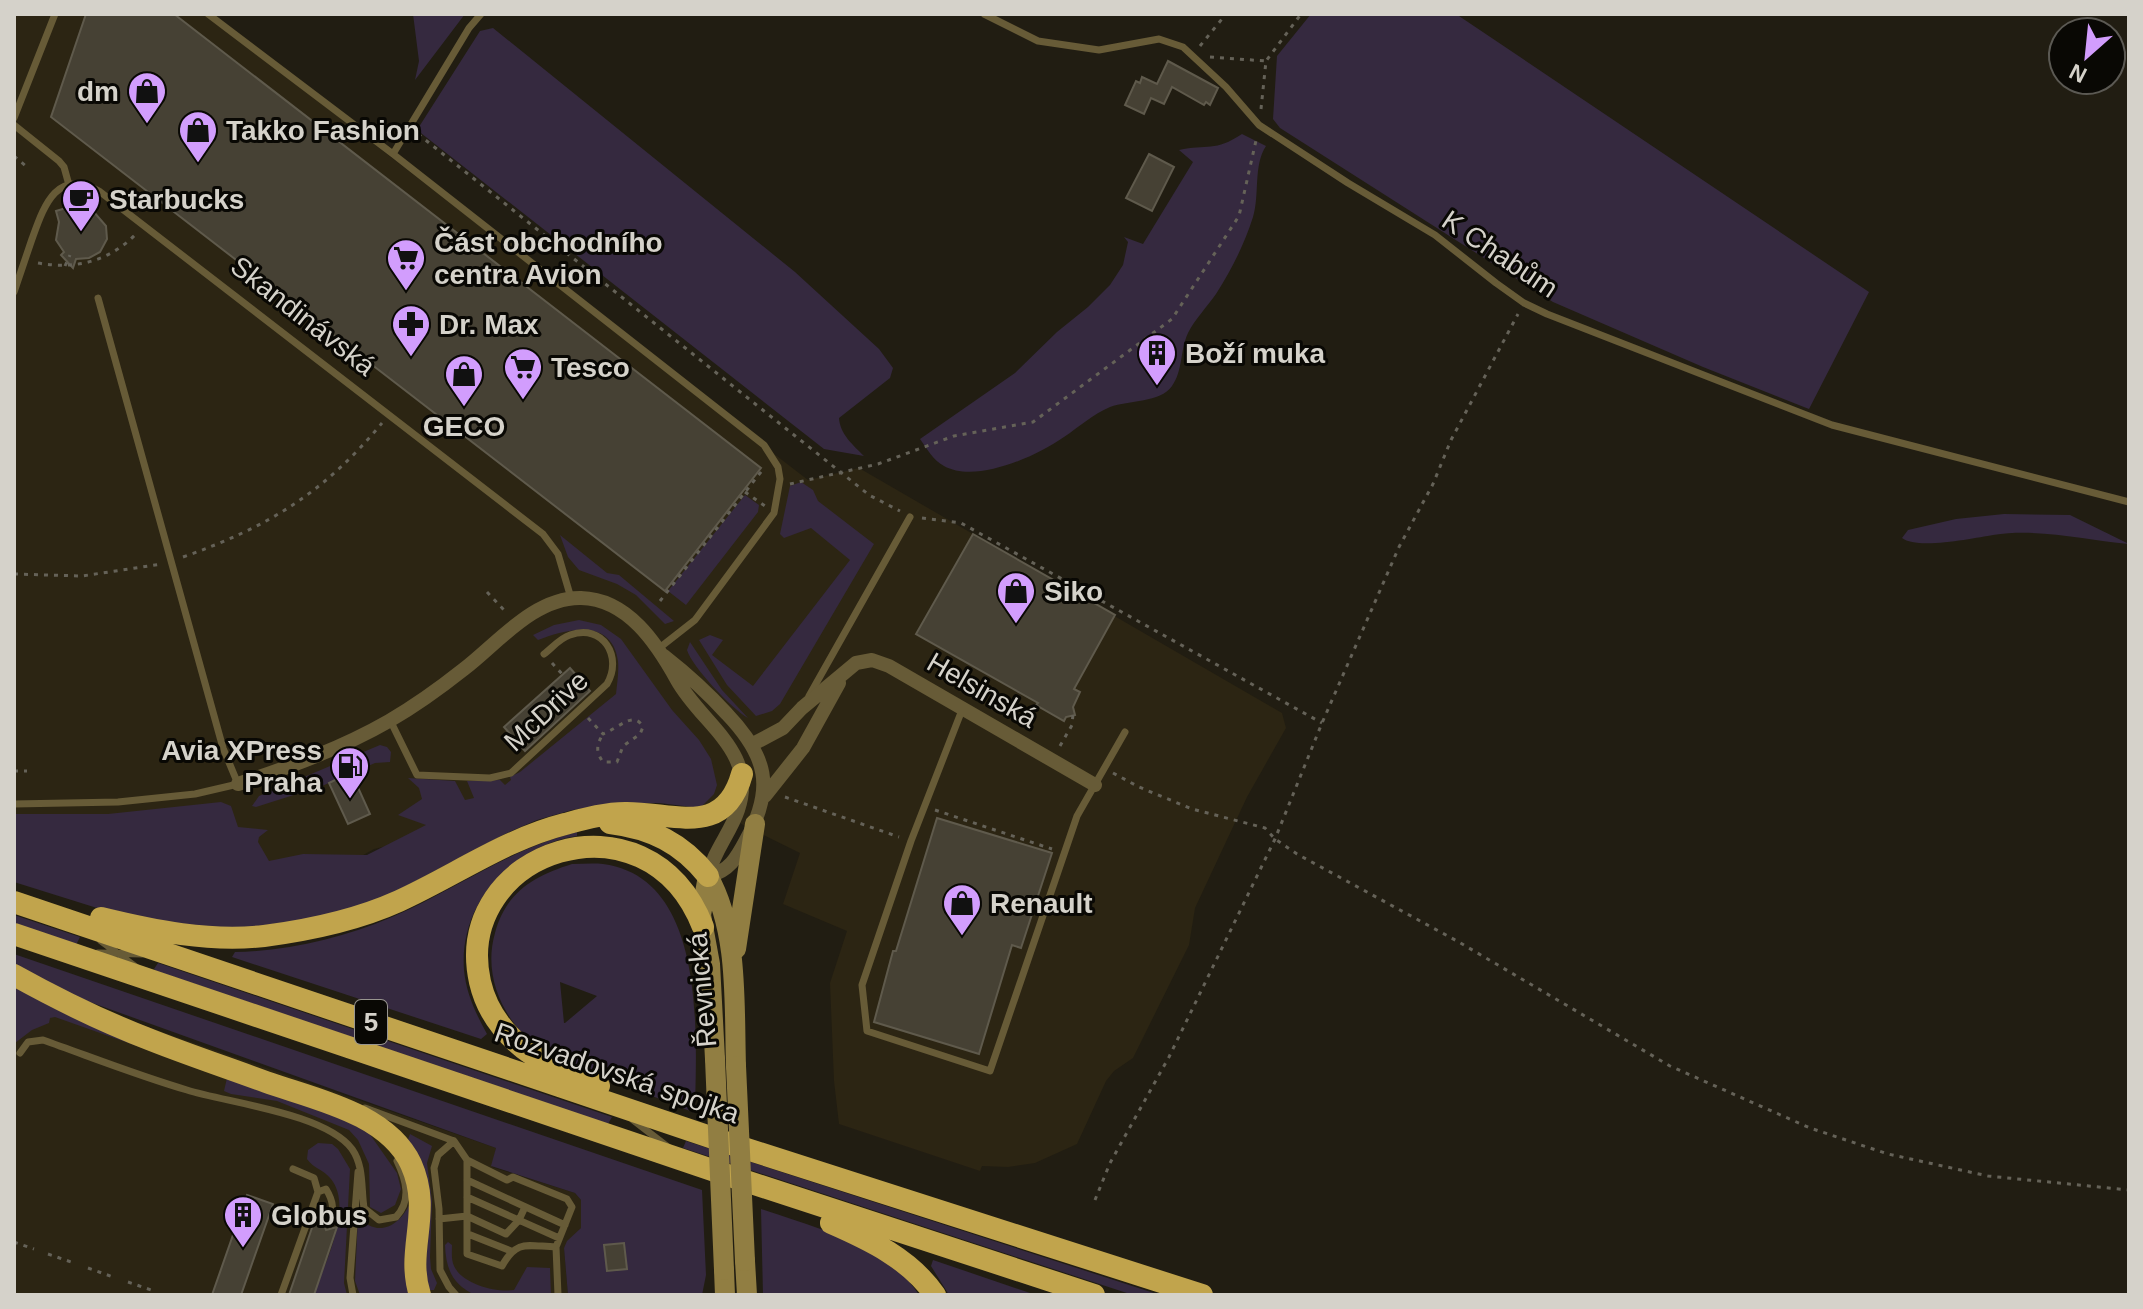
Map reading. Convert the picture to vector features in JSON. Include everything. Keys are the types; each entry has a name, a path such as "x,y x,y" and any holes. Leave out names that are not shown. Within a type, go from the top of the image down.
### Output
{"highway":[{"path":"14,900 163,932 199,936 261,936 364,915 548,829 627,813 703,818 719,810 729,799 742,774"},
{"path":"586,820 625,825 661,836 683,849 708,876"},
{"path":"703,927 684,889 668,873 635,854 601,846 563,850 538,860 507,885 487,915 478,950 480,980 494,1016 513,1040 531,1054 728,1143"},
{"path":"668,873 708,876"},
{"name":"Rozvadovská spojka","path":"14,900 77,924 728,1143 1202,1295"},
{"name":"5","path":"14,934 721,1173 1094,1295"},
{"path":"14,975 121,1028 359,1117 393,1141 414,1172 421,1203 414,1268 420,1295"},
{"path":"721,1173 879,1245 920,1276 935,1295"}],"main road":[{"path":"733,973 740,912 758,814"},
{"name":"Řevnická","path":"708,876 701,900 710,964 725,1295"},
{"name":"Řevnická","path":"708,876 720,903 733,973 747,1295"}],"street":[{"path":"238,784 294,765 390,720 466,668 518,624 550,605 571,598 595,600 634,620 661,652 697,682 753,744 764,778 758,814"},
{"path":"661,652 686,696 734,752 742,774 739,806 718,846 708,876"},
{"name":"Helsinská","path":"753,744 783,728 856,663 872,660 881,662 1095,785"},
{"path":"708,876 721,872 733,862 772,785 803,748 843,676"}],"lane":[{"path":"14,118 55,14"},
{"path":"208,14 393,154 764,445 778,467 779,486 774,513 695,620 661,652"},
{"path":"393,154 469,28 481,14"},
{"name":"K Chabům","path":"984,14 1038,41 1099,50 1159,39 1183,47 1226,87 1259,125 1435,235 1524,303 1547,314 1832,425 2129,502"},
{"path":"14,125 59,161 69,185 55,192 45,204 14,292"},
{"name":"Skandinávská","path":"69,185 90,186 107,197 520,516 554,546 571,598"},
{"path":"14,804 118,802 195,794 238,784 223,748 98,298"},
{"path":"802,708 910,517"},
{"name":"McDrive","path":"390,720 417,775 490,778 511,773 599,693 614,671 609,648 601,639 590,634 566,636 546,656"},
{"path":"962,710 911,841 862,985 867,1031 990,1071 1077,816 1125,732"},
{"name":"5","path":"77,924 157,982"},
{"name":"5","path":"68,952 168,954"},
{"path":"20,1053 28,1042 43,1040 189,1091 309,1123 338,1137 352,1149 367,1213 379,1220 396,1217 406,1198 403,1172 385,1142 359,1117"},
{"path":"300,1094 338,1098 454,1141 467,1160 507,1180"},
{"name":"5","path":"611,1103 689,1162"},
{"name":"5","path":"604,1133 695,1132"},
{"path":"454,1141 438,1155 434,1168 440,1270 456,1295"},
{"path":"467,1160 467,1254 502,1266 518,1245 556,1247"},
{"path":"353,1295 350,1278 358,1166"},
{"path":"281,1295 318,1192 314,1178 293,1169"},
{"path":"507,1180 513,1177 567,1199 572,1207 556,1247 558,1295"},
{"path":"467,1180 565,1225"},
{"path":"507,1180 507,1199"},
{"path":"318,1192 326,1189 332,1198 334,1211 329,1224"},
{"path":"467,1197 559,1238"},
{"path":"439,1219 467,1216 506,1234 519,1220 525,1207"},
{"path":"468,1234 511,1251"}],"path":[{"path":"1193,55 1226,14"},
{"path":"779,486 878,464 954,436 1033,422 1172,319 1239,216 1259,125 1266,61 1301,14"},
{"path":"1193,55 1266,61"},
{"path":"409,127 869,495 910,517 961,523 1322,723"},
{"path":"14,156 27,167"},
{"path":"33,262 65,266 105,257 137,233"},
{"path":"65,266 70,255"},
{"path":"239,278 243,273"},
{"path":"1095,1200 1110,1163 1169,1057 1275,839 1399,547 1433,484 1451,440 1524,303"},
{"path":"287,315 291,310"},
{"path":"180,558 246,533 280,515 341,468 382,423"},
{"path":"660,601 763,469"},
{"path":"745,492 774,513"},
{"path":"14,574 82,576 162,564"},
{"path":"487,592 504,610"},
{"path":"546,656 563,675"},
{"path":"1060,746 1072,725 1073,714"},
{"path":"588,718 603,734"},
{"path":"634,718 643,727 640,734 623,746 617,762 611,764 603,762 597,751 603,734 620,728 634,718"},
{"path":"1104,768 1139,787 1192,809 1265,828 1297,854 1478,953 1670,1066 1810,1128 1888,1154 1988,1176 2129,1190"},
{"path":"14,771 27,771"},
{"path":"782,796 903,838"},
{"path":"935,810 1055,850"},
{"path":"14,1242 34,1249"},
{"path":"48,1254 74,1263"},
{"path":"88,1268 113,1277"},
{"path":"128,1282 154,1291"}],"shaded area":[{"path":"14,14 206,14 808,480 859,468 1282,713 1286,728 1247,797 1195,908 1189,945 1133,1058 1114,1071 1106,1081 1077,1144 1035,1163 1008,1167 982,1166 980,1171 839,1124 830,983 847,931 783,904 800,853 697,802 589,799 374,849 345,865 14,858"},
{"path":"413,14 465,14 415,80 419,61"},
{"path":"1311,14 1456,14 1869,292 1809,409 1553,302 1280,128 1273,119 1277,56"},
{"path":"493,28 795,272 879,349 893,368 890,378 839,418 844,434 864,456 824,449 417,130 480,31"},
{"path":"1242,134 1266,146 1259,162 1253,217 1227,275 1188,333 1172,386 1152,398 1104,410 1052,444 1006,465 972,472 957,471 937,461 920,439 1015,373 1088,307 1110,285 1123,265 1128,242 1124,237 1143,244 1193,162 1179,150 1218,145"},
{"path":"801,482 813,490 818,501 874,544 780,704 772,711 756,716 727,685 699,640 710,635 723,640 712,655 753,686 850,560 811,528 784,538 780,534 790,486"},
{"path":"745,495 759,505 758,512 686,605 668,591"},
{"path":"2004,514 2070,515 2129,544 2028,533 1932,543 1902,538 1908,530 1956,519"},
{"path":"560,535 607,573 619,575 674,621 665,624 636,595 617,584 579,570 568,557"},
{"path":"579,620 601,625 621,639 672,710 699,740 711,759 717,785 714,794 700,808 659,803 619,803 572,810 507,833 389,895 333,916 228,930 129,918 14,882 14,814 108,814 221,802 231,806 238,827 268,830 259,837 258,842 269,861 303,854 367,855 426,825 398,815 422,799 419,788 408,778 455,781 465,800 474,798 467,781 500,780 505,785 511,780 510,777 616,694 618,661 614,647 607,638 586,630 561,632 538,640 533,635 554,625"},
{"path":"690,642 722,690 748,718 723,697 696,667 687,650"},
{"path":"380,745 391,752 390,762 375,763 322,786 252,806 259,796"},
{"path":"577,832 577,836 553,842 511,865 480,900 470,922 464,970 472,1003 487,1034 481,1039 232,957 235,952 295,946 373,924 528,849"},
{"path":"572,864 603,864 637,876 662,898 679,929 689,965 694,1005 695,1113 547,1054 517,1028 507,1014 494,983 492,967 492,950 500,919 514,896 523,888 545,874","holes":["560,982 597,996 565,1023 564,1023"]},
{"path":"14,915 80,937 76,945 14,923"},
{"path":"14,954 702,1190 706,1275 702,1295 568,1295 564,1248 581,1228 581,1200 575,1193 491,1166 496,1148 62,992 14,967"},
{"path":"158,963 612,1117 608,1124 156,971 154,969"},
{"path":"14,976 102,1011 496,1148 492,1167 575,1193 581,1200 581,1228 564,1248 568,1295 14,1295"},
{"path":"14,983 319,1106 369,1133 397,1173 401,1189 395,1205 381,1213 370,1207 369,1164 358,1140 349,1130 277,1101 231,1094 224,1091 227,1078 55,1017 15,1043"},
{"path":"410,1134 432,1146 427,1163 432,1201 431,1269 437,1283 434,1290 426,1290 406,1145"},
{"path":"686,1141 1160,1295 1133,1295 683,1148"},
{"path":"318,1143 332,1144 350,1169 344,1283 347,1295 314,1295 335,1236 339,1205 331,1179 307,1159 308,1150"},
{"path":"410,1203 411,1295 360,1295 355,1281 358,1216 373,1227 387,1227 400,1218"},
{"path":"761,1209 826,1231 869,1251 889,1263 919,1295 763,1295"},
{"path":"448,1242 452,1245 454,1266 464,1278 507,1291 514,1290 527,1267 550,1268 551,1295 475,1295 452,1275 446,1254 445,1245"},
{"path":"933,1260 1036,1295 949,1295 931,1266"}],"building":[{"name":"Část obchodního centra Avion","path":"86,14 174,14 761,468 665,591 51,117"},
{"path":"1168,61 1218,88 1210,105 1206,102 1204,105 1172,87 1164,104 1151,98 1144,114 1125,105 1136,81 1140,83 1142,77 1157,84"},
{"path":"1149,154 1174,167 1152,211 1126,198"},
{"name":"Starbucks","path":"90,201 93,211 106,226 107,239 100,252 89,258 76,259 73,268 61,255 64,252 56,240 59,222 56,211"},
{"name":"Siko","path":"973,534 1115,615 1074,689 1080,692 1073,707 1075,715 1066,717 1064,721 916,634"},
{"path":"570,668 590,691 525,751 504,727"},
{"name":"Avia XPress Praha","path":"351,772 370,814 348,824 329,783"},
{"name":"Renault","path":"937,818 1052,853 1021,948 1012,945 979,1054 874,1022 893,951 896,951"},
{"name":"Globus","path":"247,1195 273,1204 241,1295 212,1295"},
{"name":"Globus","path":"315,1219 323,1222 326,1230 337,1227 314,1295 289,1295"},
{"path":"624,1243 627,1269 607,1271 604,1245"}],"place":[{"name":"dm","path":"147,125"},
{"name":"Takko Fashion","path":"198,164"},
{"name":"Starbucks","path":"81,233"},
{"name":"Část obchodního centra Avion","path":"406,292"},
{"name":"Dr. Max","path":"411,358"},
{"name":"Boží muka","path":"1157,387"},
{"name":"Tesco","path":"523,401"},
{"name":"GECO","path":"464,408"},
{"name":"Siko","path":"1016,625"},
{"name":"Avia XPress Praha","path":"350,800"},
{"name":"Renault","path":"962,937"},
{"name":"Globus","path":"243,1249"}]}
